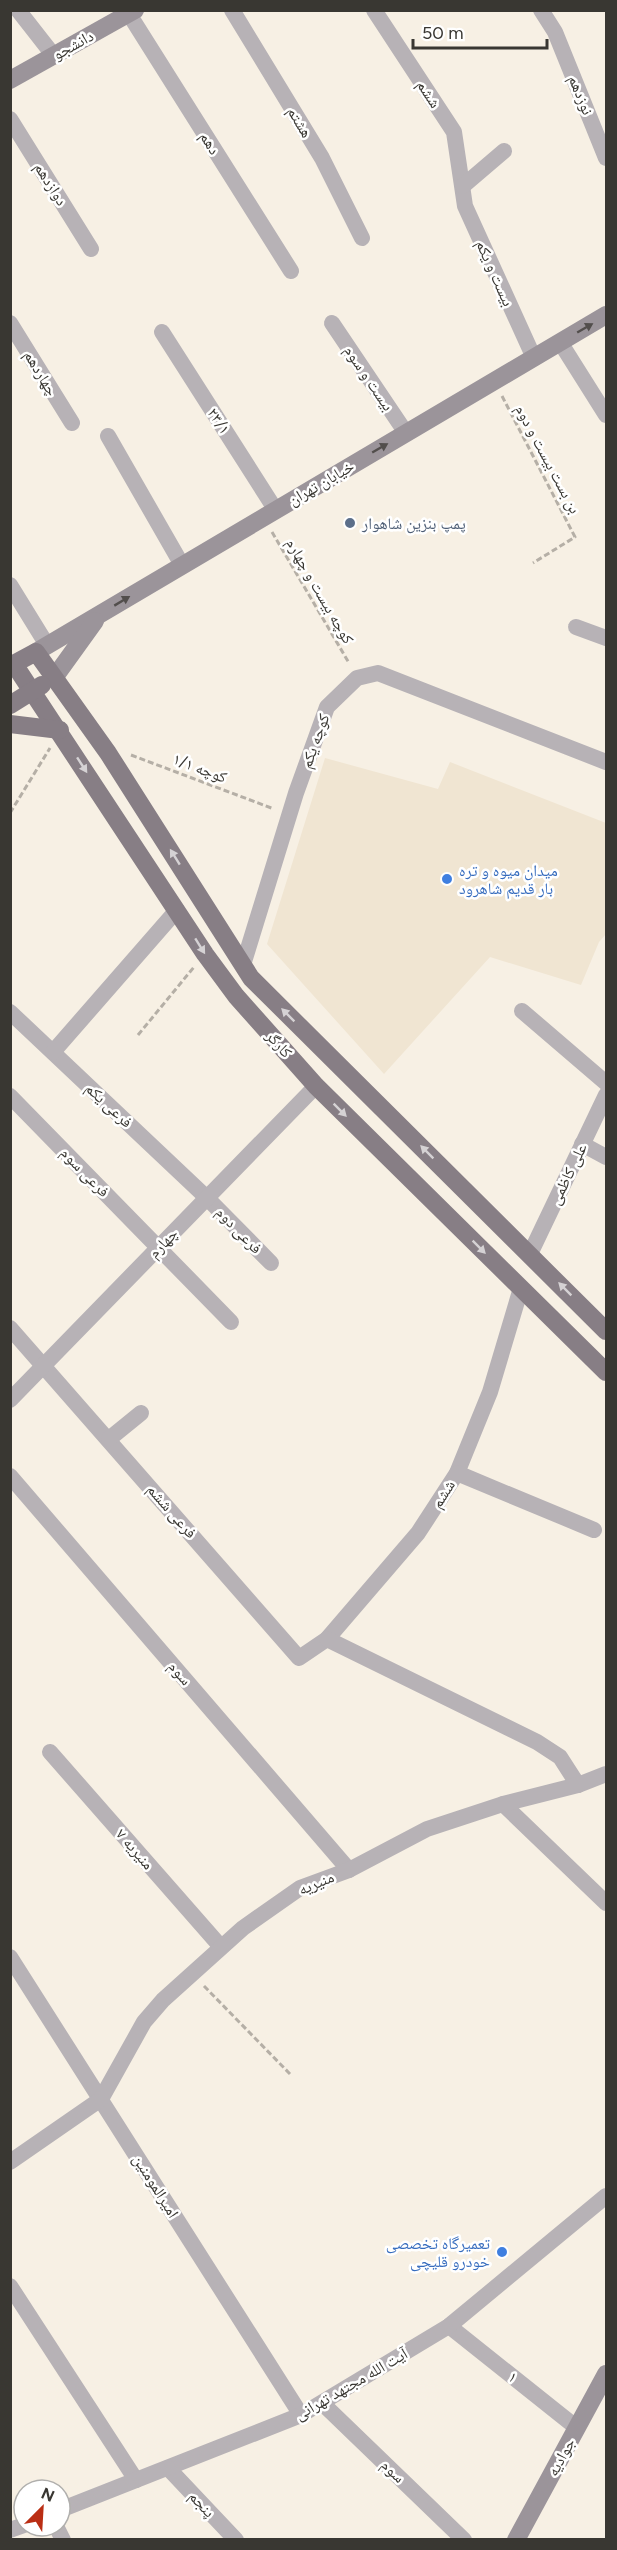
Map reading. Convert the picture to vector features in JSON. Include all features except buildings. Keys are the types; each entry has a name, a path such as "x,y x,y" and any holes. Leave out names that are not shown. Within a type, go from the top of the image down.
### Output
{"main road":[{"name":"دانشجو","path":"10,80 132,12"},
{"name":"خیابان تهران","path":"42,649 606,315"},
{"path":"10,705 54,678 100,614"},
{"path":"13,665 42,649"},
{"name":"کارگر","path":"42,649 54,678 101,743 251,978 606,1331"},
{"name":"کارگر","path":"13,665 60,730 205,954 236,996 316,1086 606,1372"},
{"path":"10,724 60,730"},
{"name":"جوادیه","path":"516,2540 606,2374"}],"street":[{"path":"18,10 54,56"},
{"name":"هشتم","path":"232,10 322,158 362,238"},
{"name":"ششم","path":"374,10 454,132 463,186"},
{"name":"نوزدهم","path":"541,10 555,32 606,158"},
{"name":"دهم","path":"132,12 291,271"},
{"name":"دوازدهم","path":"10,119 91,249"},
{"path":"463,186 504,151"},
{"name":"بیست و یکم","path":"463,186 465,206 534,358"},
{"name":"بیست و سوم","path":"332,322 406,433"},
{"name":"چهاردهم","path":"10,323 72,423"},
{"name":"۲۳/۱","path":"162,333 269,513"},
{"path":"560,342 606,415"},
{"path":"108,436 182,565"},
{"path":"10,585 42,649"},
{"path":"576,627 606,638"},
{"path":"357,678 378,673 606,762"},
{"name":"کوچه یکم","path":"243,965 327,707 357,678"},
{"path":"53,1052 177,910"},
{"path":"522,1011 606,1083"},
{"name":"فرعی یکم","path":"10,1012 207,1198"},
{"name":"چهارم","path":"10,1400 316,1086"},
{"name":"علی کاظمی","path":"530,1254 606,1095"},
{"name":"فرعی سوم","path":"10,1096 231,1322"},
{"path":"582,1144 606,1157"},
{"name":"فرعی دوم","path":"207,1198 271,1263"},
{"name":"ششم","path":"299,1658 327,1639 418,1533 457,1473 490,1392 521,1288"},
{"name":"فرعی ششم","path":"10,1328 299,1658"},
{"path":"109,1439 141,1413"},
{"path":"457,1473 594,1530"},
{"name":"سوم","path":"10,1476 348,1870"},
{"path":"327,1639 537,1742 560,1757 578,1785"},
{"name":"منیریه ۷","path":"50,1752 221,1947"},
{"name":"منیریه","path":"101,2100 144,2022 163,2000 243,1928 300,1888 348,1870 427,1830 503,1804 578,1785 606,1774"},
{"path":"503,1804 606,1903"},
{"name":"امیرالمومنین","path":"10,1957 301,2415"},
{"path":"10,2162 101,2100"},
{"name":"آیت الله مجتهد تهرانی","path":"72,2505 301,2415 322,2403 449,2326 606,2196"},
{"path":"10,2286 136,2480"},
{"name":"۱","path":"449,2326 577,2428"},
{"name":"سوم","path":"322,2403 464,2540"},
{"name":"پنجم","path":"168,2468 236,2540"}],"path":[{"name":"بن بست بیست و دوم","path":"494,381 575,537 533,563"},
{"name":"کوچه بیست و چهارم","path":"269,513 357,678"},
{"path":"10,813 60,730"},
{"name":"کوچه ۱/۱","path":"101,743 290,815"},
{"path":"138,1035 205,954"},
{"path":"192,1973 291,2075"}],"shaded area":[{"name":"میدان میوه و تره بار قدیم شاهرود","path":"325,758 438,789 450,762 606,823 606,934 599,942 581,985 490,957 384,1074 267,944"}],"place":[{"name":"پمپ بنزین شاهوار","path":"350,523"},
{"name":"میدان میوه و تره بار قدیم شاهرود","path":"447,879"},
{"name":"تعمیرگاه تخصصی خودرو قلیچی","path":"502,2252"}]}
